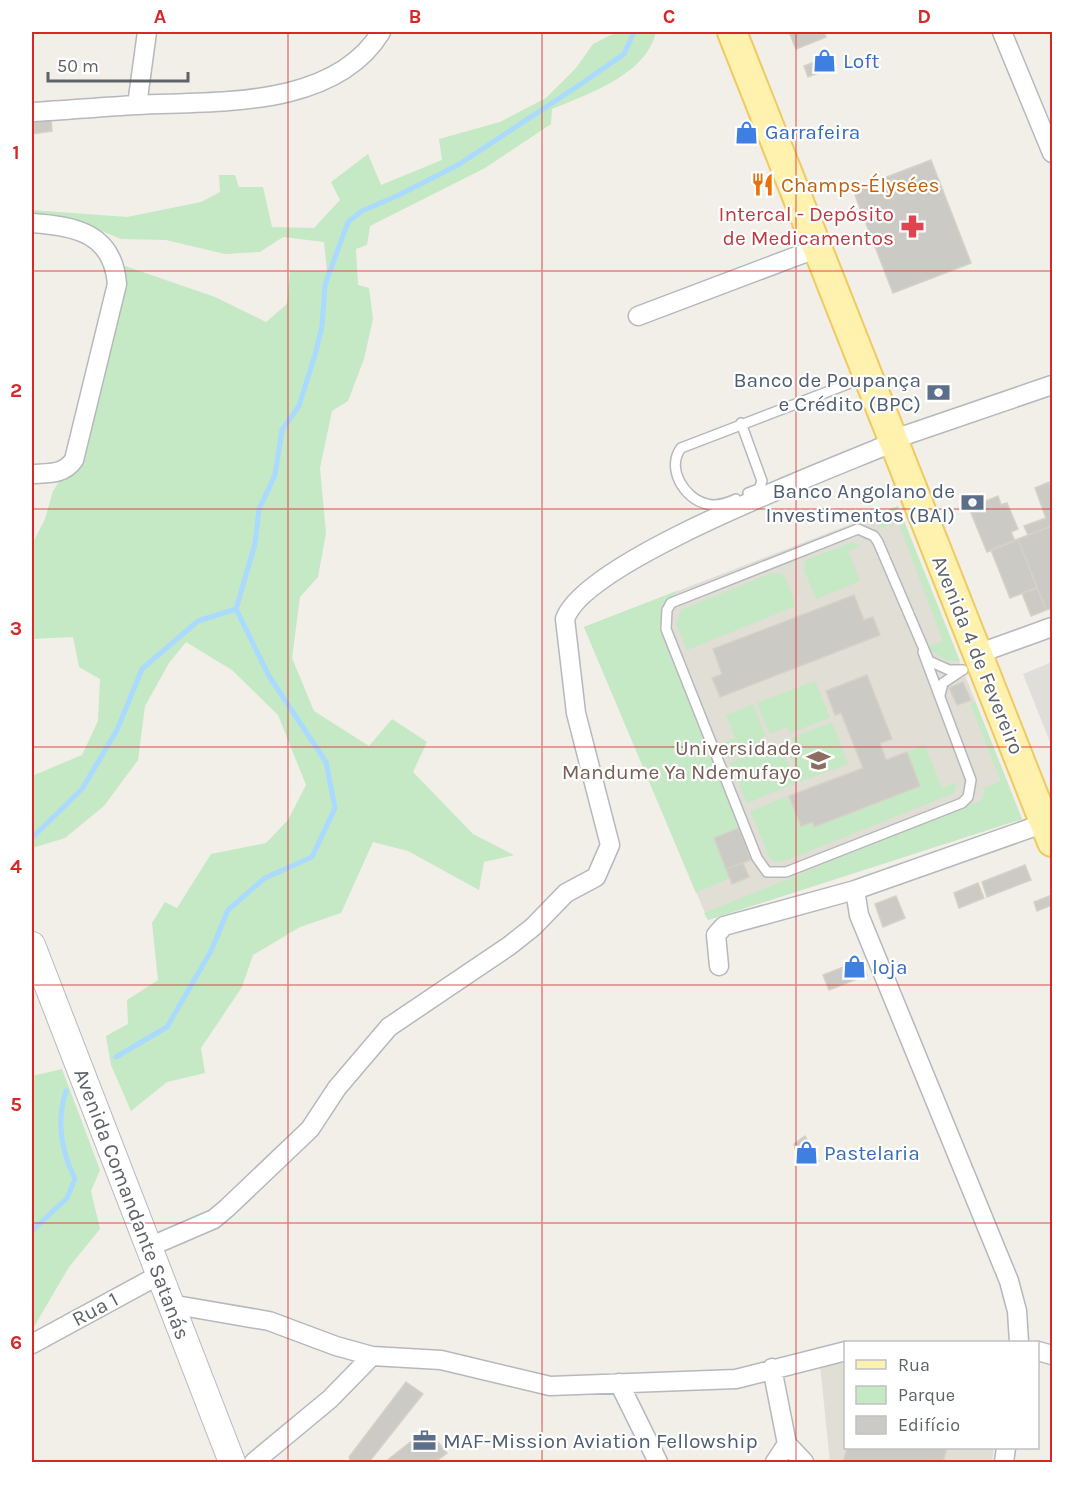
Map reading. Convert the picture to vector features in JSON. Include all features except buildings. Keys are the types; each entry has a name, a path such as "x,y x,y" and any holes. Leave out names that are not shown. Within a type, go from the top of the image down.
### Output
{"main road":[{"name":"Avenida 4 de Fevereiro","path":"732,32 868,376 900,439"},
{"name":"Avenida 4 de Fevereiro","path":"747,32 900,439 978,661 1050,822"}],"street":[{"path":"137,105 147,32"},
{"path":"32,112 137,105 218,103 295,91 350,68 370,49 381,32"},
{"path":"1002,32 1053,153"},
{"path":"32,223 66,225 103,245 116,269 117,284 74,460 68,468 57,473 32,474"},
{"path":"638,316 818,248"},
{"path":"148,1247 214,1219 310,1129 337,1088 389,1027 509,946 566,893 596,877 610,844 576,713 565,619 570,607 608,574 657,546 900,439 1053,385"},
{"path":"978,661 1053,627"},
{"path":"719,966 716,934 724,926 855,890 1050,822"},
{"path":"855,890 858,915 1010,1281 1017,1311 1019,1341"},
{"name":"Avenida Comandante Satanás","path":"33,956 159,1275 237,1462"},
{"name":"Rua 1","path":"32,1344 159,1275"},
{"path":"171,1304 269,1321 336,1346 372,1356 441,1360 550,1386 736,1379 844,1351"},
{"path":"237,1462 330,1399 372,1356"},
{"path":"772,1368 787,1444 804,1462"},
{"path":"619,1383 658,1462"},
{"path":"775,1462 787,1444"}],"lane":[{"path":"741,423 760,470 762,481 759,489 725,504 709,505 697,500 683,487 674,465 675,456 681,448 741,423 868,376"},
{"path":"858,529 874,536 878,542 922,652 971,780 968,797 962,802 786,872 767,872 757,858 666,629 667,610 671,603 681,597 858,529"},
{"path":"922,652 929,661 939,667 978,661"},
{"path":"939,697 943,683 978,661"}],"shaded area":[{"name":"Universidade Mandume Ya Ndemufayo","path":"898,506 1022,819 708,920 584,627"},
{"path":"1052,662 1052,747 1023,674"},
{"path":"844,1363 844,1449 994,1449 992,1462 830,1462 820,1365"}],"green space":[{"path":"617,32 656,32 641,60 628,71 598,89 552,109 551,124 485,168 370,226 367,245 356,249 358,285 369,288 373,319 364,359 348,401 332,411 320,468 326,533 318,577 300,597 292,658 314,711 369,746 392,719 427,742 413,772 473,834 514,855 484,862 479,890 408,851 373,842 341,913 300,927 253,955 242,987 201,1048 205,1073 167,1082 131,1111 111,1065 106,1036 128,1024 127,1000 158,980 152,923 165,902 177,908 211,854 266,843 288,820 306,785 278,715 232,670 186,642 169,663 145,706 138,760 104,806 65,838 32,848 32,788 34,787 32,776 82,755 98,721 100,679 79,667 73,637 32,639 32,544 45,519 53,491 68,468 117,284 125,266 215,297 266,322 287,304 290,271 327,271 324,242 283,237 260,252 225,254 166,240 121,239 85,224 32,223 32,210 127,217 201,202 220,192 219,175 235,175 239,187 263,187 272,227 314,228 340,200 331,182 368,154 381,185 442,160 439,139 500,122 546,98 576,68 593,44"},
{"path":"898,506 960,661 948,661 926,648 943,641 898,522 881,528 876,522 864,519"},
{"path":"853,542 861,546 848,551 860,581 816,599 804,570 806,560"},
{"path":"771,573 782,574 785,577 796,606 687,650 676,623 681,610"},
{"path":"679,590 662,605 659,628 739,828 714,838 730,878 696,893 584,627"},
{"path":"815,681 830,718 790,733 787,727 770,734 757,703"},
{"path":"975,701 1022,819 708,920 704,913 982,800 985,788 1001,781 970,704"},
{"path":"753,704 766,736 762,737 765,744 729,759 722,743 735,738 726,715"},
{"path":"832,722 848,764 800,782 788,750 795,747 791,738"},
{"path":"925,745 942,788 957,782 954,793 787,860 775,862 770,859 750,811 789,796 801,826 813,822 815,826 920,786 907,752"},
{"path":"767,748 771,756 783,751 797,783 747,803 730,763"},
{"path":"62,1069 100,1170 91,1191 100,1229 69,1267 32,1330 32,1076"}],"waterway":[{"path":"116,1057 167,1027 211,951 228,910 265,878 312,857 335,808 326,762 269,676 236,609 255,544 259,509 275,475 282,430 299,406 315,355 322,326 325,285 348,222 362,211 458,165 578,86 624,54 634,32"},
{"path":"32,838 82,789 117,730 142,669 198,621 236,609"},
{"path":"32,1231 67,1198 75,1179 63,1147 61,1114 66,1091"}],"place":[{"name":"Loft","path":"825,61"},
{"name":"Garrafeira","path":"747,132"},
{"name":"Champs-Élysées","path":"763,185"},
{"name":"Intercal - Depósito de Medicamentos","path":"912,226"},
{"name":"Banco de Poupança e Crédito (BPC)","path":"939,392"},
{"name":"Banco Angolano de Investimentos (BAI)","path":"973,503"},
{"name":"Universidade Mandume Ya Ndemufayo","path":"819,760"},
{"name":"loja","path":"854,967"},
{"name":"Pastelaria","path":"806,1153"},
{"name":"MAF-Mission Aviation Fellowship","path":"425,1441"}]}
